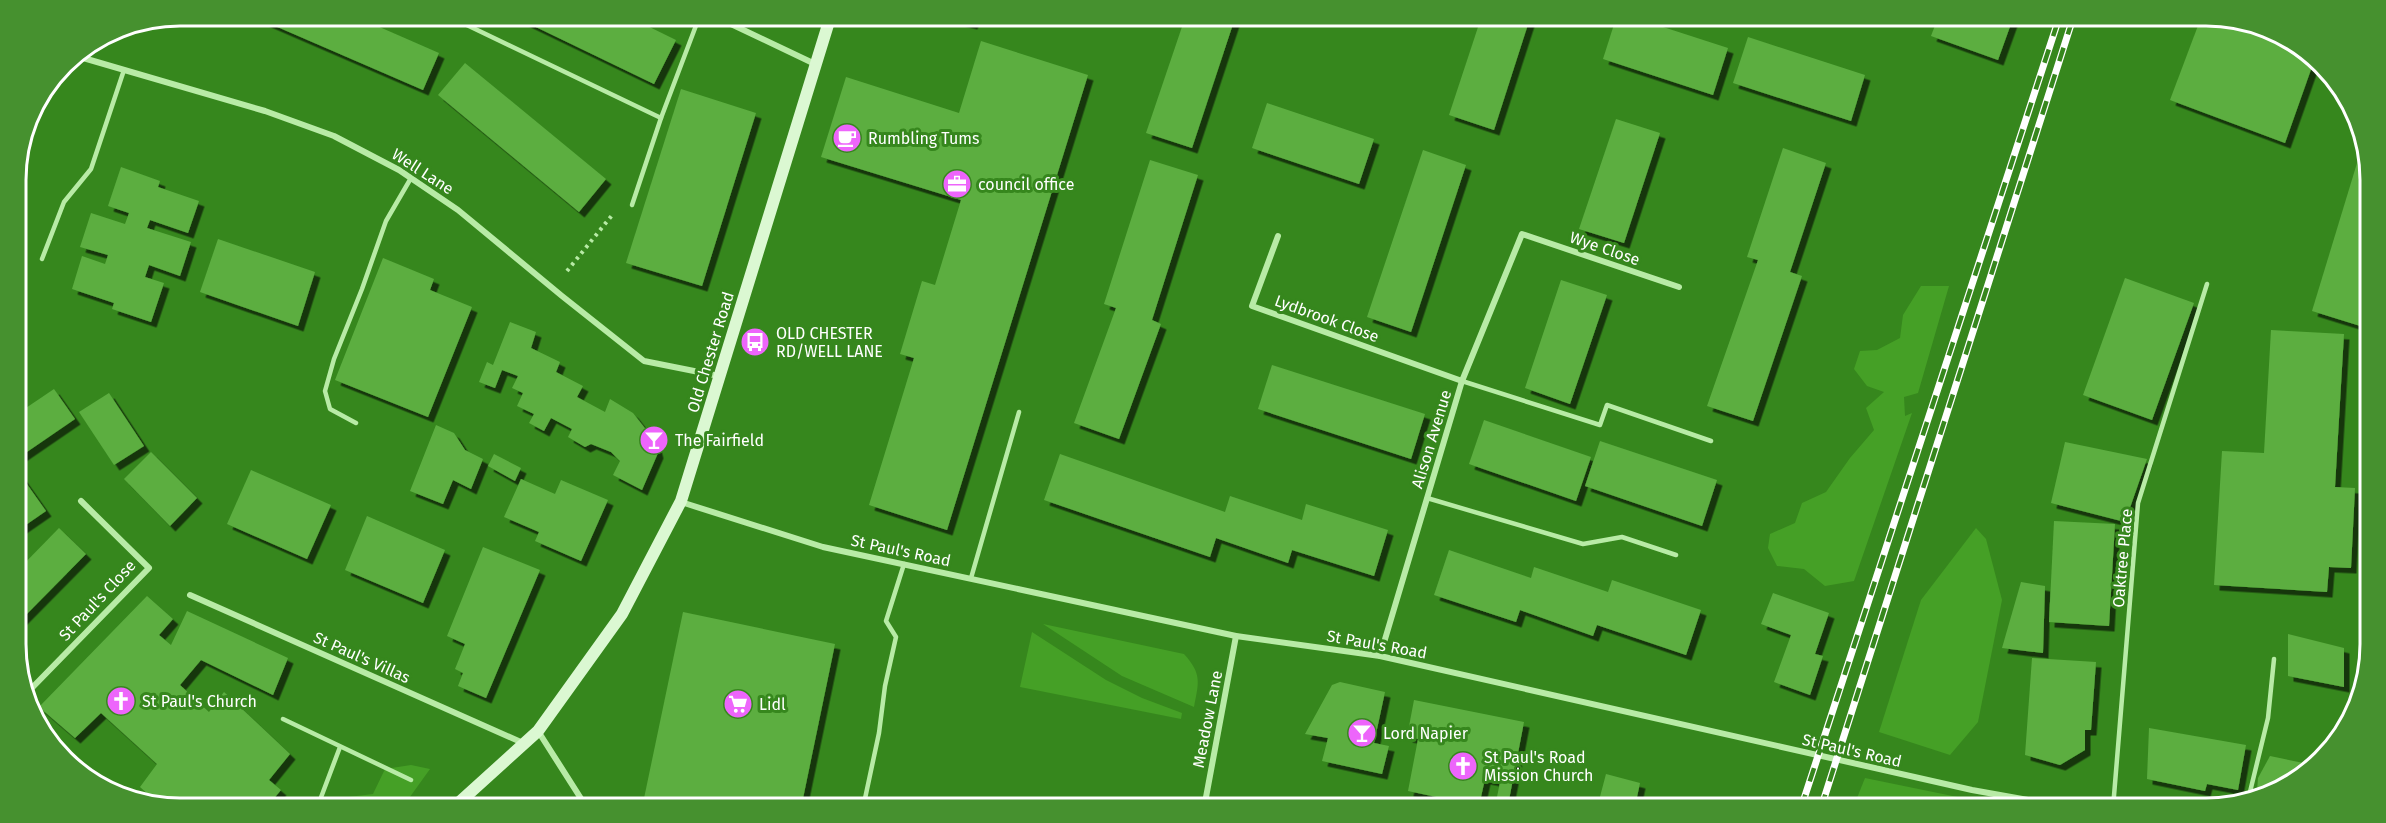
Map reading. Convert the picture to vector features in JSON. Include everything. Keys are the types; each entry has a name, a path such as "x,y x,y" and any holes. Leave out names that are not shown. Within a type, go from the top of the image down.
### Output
{"main road":[{"name":"Old Chester Road","path":"464,798 538,731 622,614 681,501 828,25"}],"street":[{"path":"733,25 816,64"},
{"name":"Well Lane","path":"85,58 265,111 334,136 411,178 458,210 644,361 719,376"},
{"name":"Wye Close","path":"1522,234 1679,287"},
{"name":"Alison Avenue","path":"1380,656 1462,381 1522,234"},
{"name":"Lydbrook Close","path":"1278,236 1252,306 1462,381"},
{"name":"St Paul's Close","path":"32,688 149,568 81,501"},
{"name":"St Paul's Road","path":"681,501 823,547 1236,636 1380,656 2008,797"},
{"name":"St Paul's Villas","path":"190,595 524,743"},
{"name":"Meadow Lane","path":"1206,797 1236,636"},
{"path":"538,731 581,798"}],"lane":[{"path":"467,25 661,118"},
{"path":"632,206 661,118 696,25"},
{"path":"42,259 64,202 91,169 124,70"},
{"path":"356,423 330,409 325,391 334,359 386,221 411,178"},
{"name":"Oaktree Place","path":"2114,797 2138,503 2207,284"},
{"path":"1462,381 1600,425 1607,405 1711,441"},
{"path":"971,578 1019,412"},
{"path":"1427,498 1583,544 1622,537 1676,555"},
{"path":"865,798 896,637 886,621 904,564"},
{"path":"2250,791 2268,718 2274,659"},
{"path":"283,719 411,780"},
{"path":"321,798 340,747"}],"path":[{"path":"553,289 616,210 632,206"}],"green space":[{"path":"1921,286 1949,286 1918,393 1904,397 1905,416 1912,413 1854,581 1825,586 1804,569 1777,566 1768,548 1770,534 1795,523 1802,503 1826,492 1850,458 1874,430 1866,408 1884,392 1867,386 1854,369 1860,351 1877,350 1900,338 1903,315"},
{"path":"1976,528 1986,539 2002,600 1978,722 1950,755 1879,732 1921,600"},
{"path":"1043,624 1184,654 1194,667 1198,679 1194,707 1122,676"},
{"path":"1032,632 1106,680 1142,698 1182,713 1181,719 1020,687"},
{"path":"411,765 430,769 409,798 341,798 373,794 385,769"},
{"path":"1865,778 1958,797 1857,797"}],"building":[{"path":"273,25 375,25 439,53 423,90"},
{"path":"532,25 645,25 676,40 654,84"},
{"path":"1183,25 1233,25 1192,148 1146,133"},
{"path":"1479,25 1528,25 1494,130 1449,115"},
{"path":"1614,25 1657,25 1728,48 1713,95 1603,59"},
{"path":"1935,25 2011,25 1998,60 1931,36"},
{"path":"2198,25 2236,28 2256,34 2274,41 2300,57 2312,68 2285,143 2170,100"},
{"path":"1748,37 1865,75 1851,121 1733,83"},
{"path":"981,41 1088,75 947,530 869,505 914,358 900,354 922,281 935,285 961,200 821,157 846,77 959,113"},
{"path":"465,63 606,179 579,212 438,95"},
{"path":"681,89 756,113 702,286 626,263"},
{"path":"1267,103 1374,139 1359,184 1252,148"},
{"path":"1616,119 1660,133 1624,243 1579,229"},
{"path":"1783,148 1826,163 1790,272 1802,276 1753,421 1707,406 1758,260 1747,257"},
{"path":"1423,150 1466,165 1411,332 1367,317"},
{"path":"2359,158 2360,326 2312,311"},
{"path":"1150,160 1198,175 1152,320 1161,324 1119,439 1074,423 1116,308 1104,304"},
{"path":"121,167 160,181 158,187 199,201 188,233 150,220 147,228 191,242 180,276 149,265 145,277 164,283 151,322 112,309 114,303 72,289 82,256 105,264 108,255 80,247 91,213 125,224 129,213 108,206"},
{"path":"218,239 315,272 298,326 200,292"},
{"path":"383,258 434,279 430,290 472,307 428,417 335,380"},
{"path":"2125,278 2194,303 2152,420 2083,395"},
{"path":"1561,280 1607,295 1570,404 1525,388"},
{"path":"510,322 536,332 531,348 560,362 556,372 583,386 577,397 605,412 610,399 633,413 655,441 658,453 642,490 613,475 620,461 611,452 591,444 585,447 568,437 572,429 551,418 544,431 529,423 534,414 517,406 523,393 512,388 518,376 502,370 495,388 479,382 487,362 493,365"},
{"path":"2271,330 2344,334 2335,487 2355,488 2351,568 2329,567 2327,592 2214,585 2222,451 2264,453"},
{"path":"1272,365 1425,414 1411,459 1258,409"},
{"path":"54,389 75,419 26,453 26,408"},
{"path":"109,393 144,446 114,465 79,412"},
{"path":"1484,420 1591,457 1576,501 1469,464"},
{"path":"436,425 454,433 465,450 483,459 471,489 453,480 443,504 410,491"},
{"path":"1600,441 1717,480 1702,526 1585,486"},
{"path":"2065,442 2147,459 2125,522 2051,503"},
{"path":"151,452 197,498 170,526 124,479"},
{"path":"494,454 521,468 515,481 488,466"},
{"path":"1060,454 1225,512 1230,496 1302,520 1306,504 1388,530 1374,576 1292,550 1288,563 1216,538 1210,557 1044,500"},
{"path":"251,470 331,505 307,559 227,524"},
{"path":"521,479 555,494 561,480 608,500 581,561 535,541 539,532 504,517"},
{"path":"26,483 46,511 26,525"},
{"path":"367,516 445,550 423,603 345,570"},
{"path":"2054,521 2115,524 2109,626 2049,622"},
{"path":"59,528 86,554 26,615 26,562"},
{"path":"483,547 540,570 486,698 458,686 463,673 455,669 465,644 447,636"},
{"path":"1449,550 1531,578 1534,567 1608,592 1612,580 1701,610 1686,655 1597,625 1593,636 1520,610 1516,622 1434,595"},
{"path":"2021,582 2045,586 2043,653 2002,648"},
{"path":"1773,593 1829,613 1815,654 1823,656 1810,695 1774,682 1791,635 1761,624"},
{"name":"St Paul's Church","path":"147,596 173,619 159,635 171,645 187,611 288,658 273,695 201,660 180,685 209,712 224,692 290,754 269,780 281,790 274,798 180,798 147,793 140,787 157,764 101,713 75,738 39,707"},
{"path":"683,612 835,644 803,798 644,798"},
{"path":"2288,634 2344,648 2344,687 2288,676"},
{"path":"2032,658 2096,662 2091,730 2085,730 2085,750 2060,765 2025,755"},
{"path":"1340,682 1385,692 1374,743 1389,746 1382,774 1322,761 1328,738 1305,734 1332,685"},
{"path":"1414,700 1524,722 1510,797 1497,797 1500,782 1485,779 1481,797 1438,797 1408,791 1418,739 1407,737"},
{"path":"2149,728 2246,745 2238,790 2207,784 2205,791 2147,779"},
{"path":"2270,756 2303,763 2283,777 2257,789 2258,778"},
{"path":"1606,774 1640,783 1638,797 1600,797"}],"railway":[{"path":"1805,797 2057,25"},
{"path":"1824,797 2071,25"}],"place":[{"name":"Rumbling Tums","path":"847,138"},
{"name":"council office","path":"957,184"},
{"name":"OLD CHESTER RD/WELL LANE","path":"755,342"},
{"name":"The Fairfield","path":"654,440"},
{"name":"St Paul's Church","path":"121,701"},
{"name":"Lidl","path":"738,704"},
{"name":"Lord Napier","path":"1362,733"},
{"name":"St Paul's Road Mission Church","path":"1463,766"}]}
